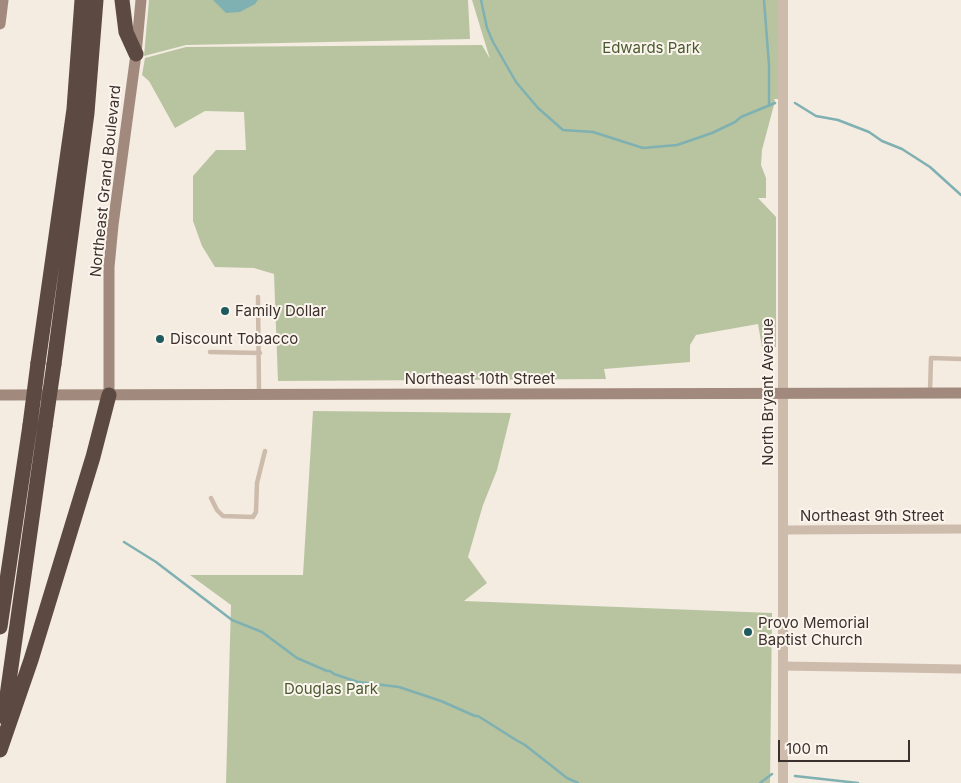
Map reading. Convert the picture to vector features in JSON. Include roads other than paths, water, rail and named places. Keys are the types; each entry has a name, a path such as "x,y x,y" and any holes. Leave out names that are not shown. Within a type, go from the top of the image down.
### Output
{"highway":[{"path":"0,627 74,109 82,0"},
{"path":"0,749 87,113 96,0"},
{"path":"122,0 126,32 136,54"},
{"path":"0,749 31,660 93,457 109,395"}],"main road":[{"path":"0,24 3,0"},
{"name":"Northeast Grand Boulevard","path":"109,395 111,251 141,0"},
{"name":"Northeast 10th Street","path":"0,395 961,393"}],"street":[{"name":"North Bryant Avenue","path":"783,0 783,783"},
{"name":"Northeast 9th Street","path":"784,530 961,529"},
{"path":"783,666 961,669"}],"lane":[{"path":"258,297 260,395"},
{"path":"210,352 260,353"},
{"path":"930,393 931,358 961,358"},
{"path":"211,498 217,510 223,516 253,518 256,512 257,483 265,451"}],"water":[{"path":"213,0 258,0 255,4 240,12 226,13"}],"waterway":[{"path":"481,0 487,28 516,82 538,108 563,130 593,132 643,148 677,145 712,133 741,117 775,103"},
{"path":"764,0 769,65 769,106"},
{"path":"795,103 816,116 838,120 869,132 882,141 902,149 930,167 961,195"},
{"path":"124,542 156,562 232,620 262,632 297,658 358,682 399,687 478,716 525,745 567,778 578,783"},
{"path":"760,783 772,774"},
{"path":"795,776 858,783"}],"place":[{"name":"Family Dollar","path":"225,311"},
{"name":"Discount Tobacco","path":"160,339"},
{"name":"Provo Memorial Baptist Church","path":"748,632"}],"park label":[{"name":"Edwards Park","path":"651,48"},
{"name":"Douglas Park","path":"331,689"}]}
